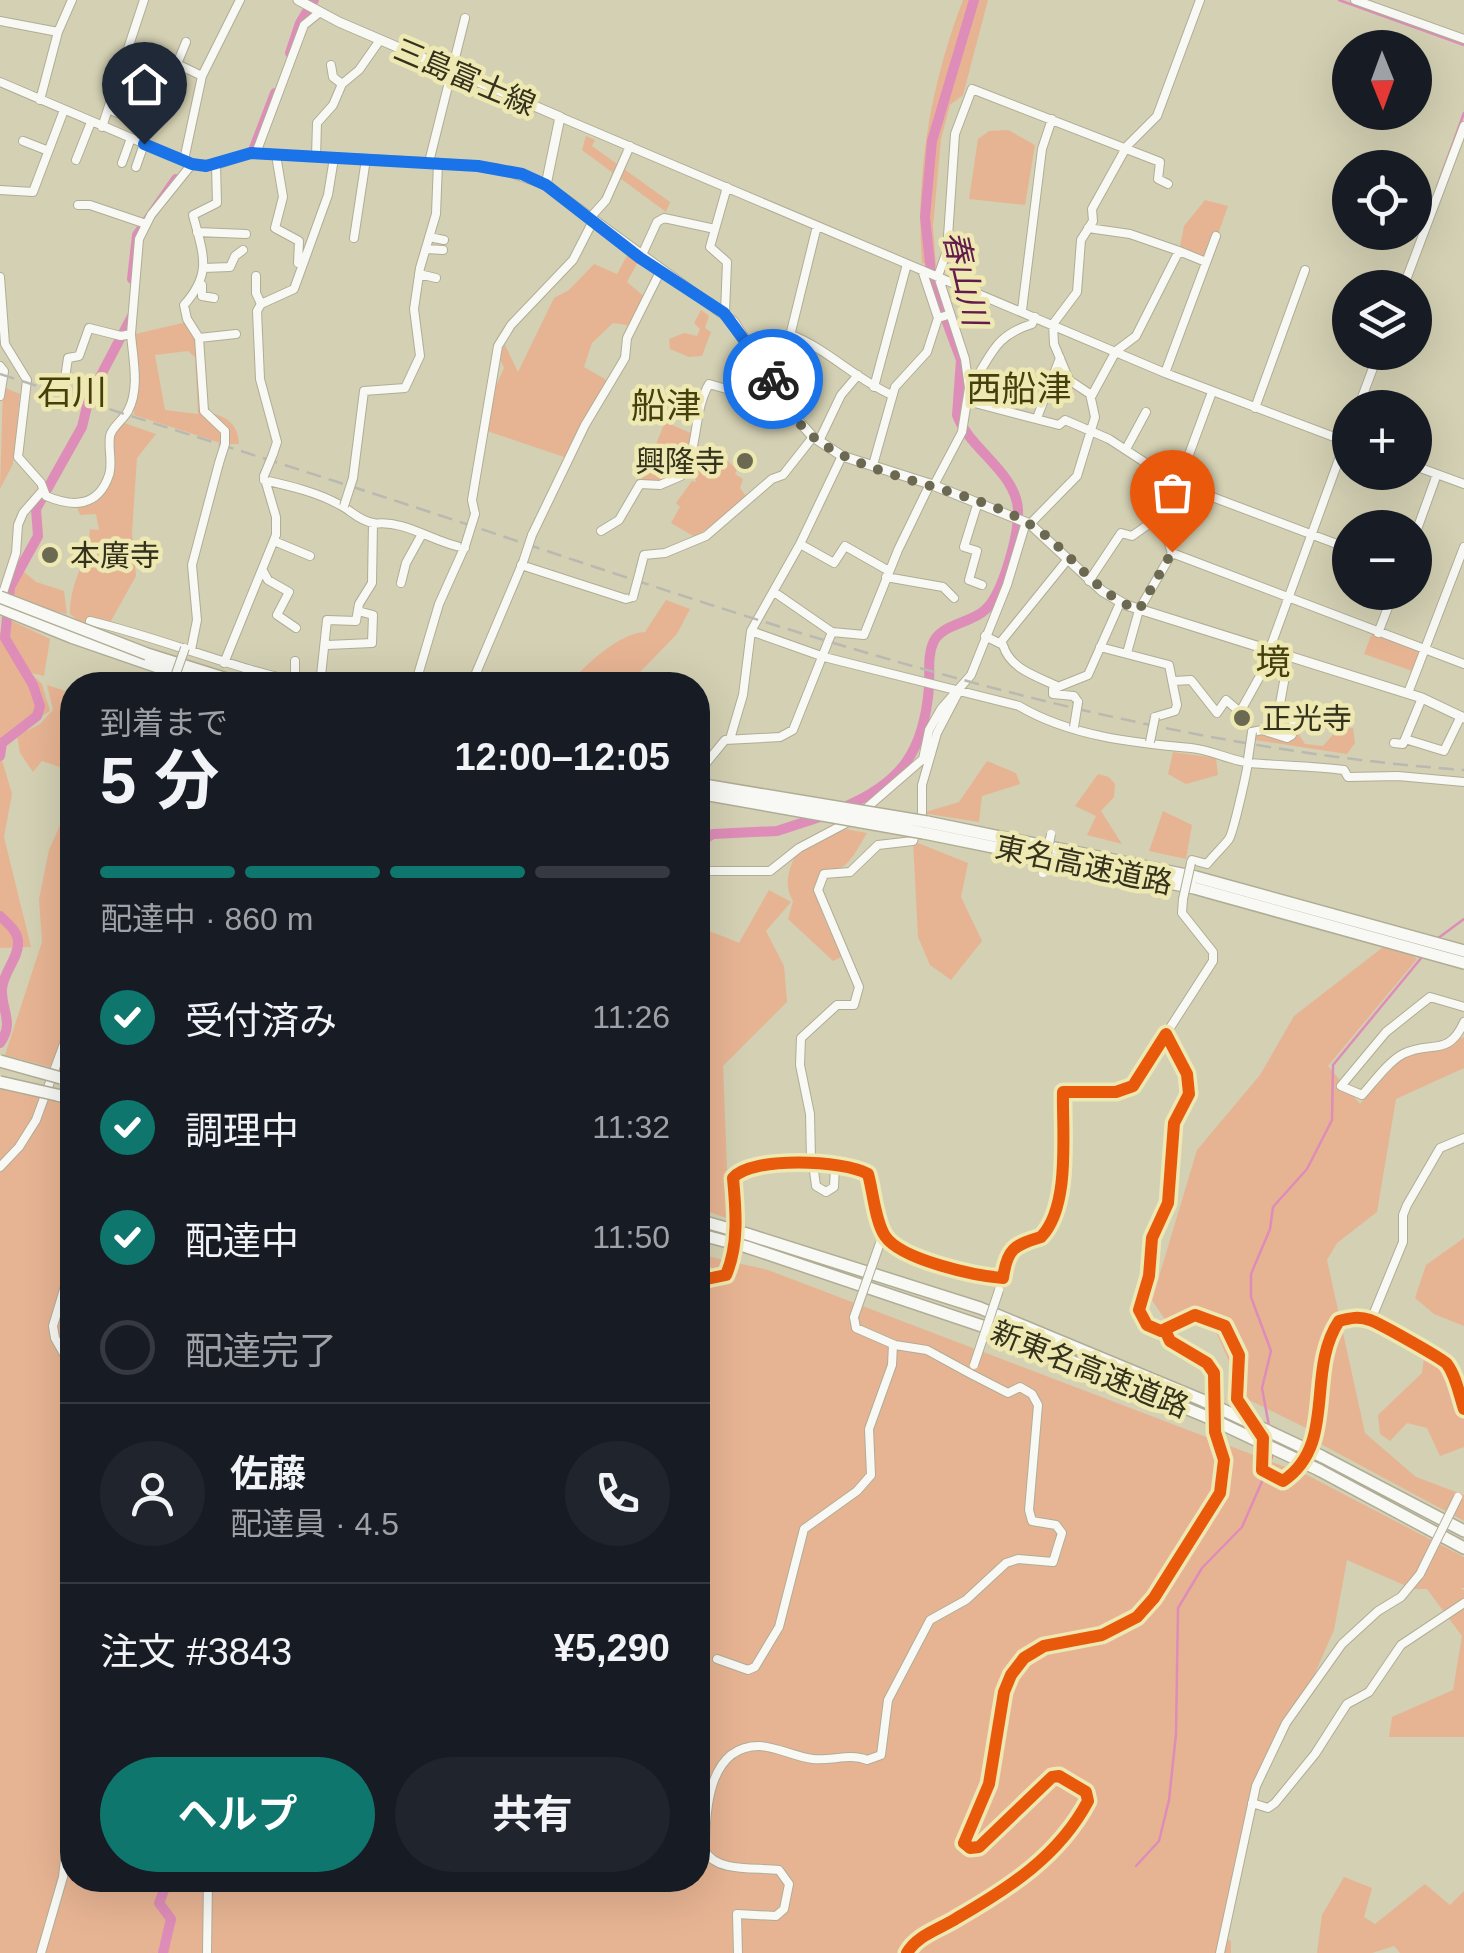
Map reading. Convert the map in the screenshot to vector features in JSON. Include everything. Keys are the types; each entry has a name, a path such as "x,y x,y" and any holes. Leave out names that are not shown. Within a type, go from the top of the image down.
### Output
{"highway":[{"path":"0,602 178,672"},
{"path":"144,658 197,672"},
{"name":"東名高速道路","path":"710,786 925,827 1464,951"},
{"name":"東名高速道路","path":"710,794 925,827"},
{"name":"東名高速道路","path":"1393,935 1464,963"},
{"path":"0,1062 60,1077"},
{"path":"0,1082 60,1096"},
{"name":"新東名高速道路","path":"710,1225 970,1321 1207,1417 1319,1470 1464,1548"},
{"name":"新東名高速道路","path":"710,1235 747,1240 980,1308 1202,1400 1321,1456 1464,1531"}],"main road":[{"name":"三島富士線","path":"298,0 450,72 560,118 546,185"},
{"path":"546,185 640,258 724,313 816,439 842,456 932,485 1023,521 1089,581 1120,603 1408,693 1462,714"}],"street":[{"path":"40,100 58,32 72,0"},
{"path":"102,127 144,0"},
{"path":"0,277 6,344 27,380 18,457 46,496 68,505 81,504 94,497 109,476 110,432 128,413 134,397 136,252 143,223 188,162 202,76 240,0"},
{"path":"812,1159 810,1114 800,1064 801,1038 837,1005 854,1005 860,987 824,906 819,881 824,874 850,872 878,845 913,841 922,813 922,785 937,733 970,676 1007,586 1023,521 1074,480 1095,417 1091,398 1069,380 1053,324 1077,292 1081,240 1093,220 1092,208 1127,146 1157,116 1200,0"},
{"path":"1355,0 1464,38"},
{"path":"256,153 304,25 320,12"},
{"path":"344,506 353,478 364,391 404,388 420,356 414,309 436,214 433,163 450,72 465,18"},
{"path":"0,21 58,32"},
{"path":"316,157 317,123 333,105 342,84 359,70 380,40"},
{"path":"186,42 177,64 202,76"},
{"path":"331,65 333,77 342,84"},
{"path":"0,82 188,162 216,166 256,153 433,163 496,168 546,185"},
{"path":"774,592 832,632 864,636 888,574 964,428 969,388 965,359 936,275 947,252 955,134 972,90 1127,146 1160,162 1158,179 1168,184"},
{"path":"108,109 146,121 122,163"},
{"path":"0,190 33,192 64,110"},
{"path":"560,118 1165,373 1332,436"},
{"path":"1022,310 1042,148 1052,119"},
{"path":"76,160 90,122"},
{"path":"1411,270 1464,126"},
{"path":"23,141 46,150"},
{"path":"136,168 138,141"},
{"path":"419,672 438,604 465,547 474,514 472,498 498,346 510,325 573,260 630,146"},
{"path":"276,155 283,198 275,228 299,241 297,273"},
{"path":"260,304 290,294 314,240 334,158"},
{"path":"354,238 366,159"},
{"path":"214,298 202,296 203,268 193,215 196,210 217,203 216,166"},
{"path":"724,313 727,262 710,247 726,187"},
{"path":"78,206 90,205 143,223"},
{"path":"436,214 450,217"},
{"path":"640,258 657,222 664,218 715,229"},
{"path":"771,375 787,348 818,226"},
{"path":"1088,228 1130,234 1206,262"},
{"path":"197,232 246,234"},
{"path":"426,249 444,245 429,236"},
{"path":"1165,373 1216,236"},
{"path":"203,268 230,268 235,256 244,250"},
{"path":"1091,398 1116,351 1136,336 1179,251"},
{"path":"874,387 908,264"},
{"path":"477,672 532,536 586,425 625,358 628,338 662,270"},
{"path":"873,465 892,394 928,352 938,318 922,270"},
{"path":"1255,408 1305,270"},
{"path":"420,274 436,278"},
{"path":"224,662 274,541 276,517 264,478 277,442 260,379 256,276"},
{"path":"178,672 197,620 192,565 225,444 225,431 204,411 199,338 186,320 184,305 202,285"},
{"path":"938,318 948,315"},
{"path":"969,388 998,342 1014,328 1032,324 1035,317"},
{"path":"6,320 16,321"},
{"path":"66,378 68,358 79,356 89,328 121,336 132,334"},
{"path":"199,338 236,334"},
{"path":"790,334 812,343 874,387 892,394"},
{"path":"1038,418 1060,358"},
{"path":"0,366 4,371 0,396"},
{"path":"522,563 626,599 632,597 644,555 665,553 706,536 772,479 783,475 816,439 858,374"},
{"path":"601,532 619,520 640,484 660,485 681,476 694,444 699,402 709,384 775,403 781,393"},
{"path":"1212,392 1162,525 1172,552 1288,600 1464,664"},
{"path":"967,401 1058,425 1065,420 1126,449 1178,484 1332,541"},
{"path":"1126,449 1146,412"},
{"path":"730,738 743,695 750,631 800,544 842,456"},
{"path":"1432,472 1464,484"},
{"path":"1424,510 1437,474"},
{"path":"264,478 344,506 348,514 373,524 398,524 465,547"},
{"path":"1269,651 1332,483"},
{"path":"0,602 16,553 22,514 44,490"},
{"path":"978,502 964,546 977,551 969,580 982,586"},
{"path":"320,672 328,620 356,621 372,583 373,524"},
{"path":"1089,581 1121,533 1132,536 1149,524 1162,525"},
{"path":"401,583 406,563 422,534"},
{"path":"274,541 310,556"},
{"path":"800,544 834,563 845,546 888,574 944,587 954,598"},
{"path":"1408,693 1464,548"},
{"path":"1127,653 1139,610 1172,552"},
{"path":"1000,643 1068,560"},
{"path":"263,570 268,580 289,592 276,615 296,628"},
{"path":"1074,728 1078,702 1074,696 1053,694 1057,686 1088,674 1120,603"},
{"path":"1378,633 1387,610"},
{"path":"327,645 372,644 373,615 358,611"},
{"path":"90,621 260,672"},
{"path":"750,631 824,657 1019,706 1043,720 1074,728 1248,761 1344,770 1348,777 1398,776 1464,782"},
{"path":"710,757 730,738 780,738 793,730 832,632"},
{"path":"985,636 1000,643 1018,668 1057,686"},
{"path":"1100,647 1168,665 1174,681 1175,711 1155,717 1150,743"},
{"path":"972,1370 1003,1278 1006,1255 1013,1246 1041,1237 1052,1218 1065,1145 1063,1092 1116,1092 1133,1086 1213,961 1214,952 1182,913 1190,864 1192,860 1208,864 1230,837 1245,786 1252,732 1262,730 1288,738 1292,735 1293,721 1280,704 1287,658"},
{"path":"294,661 295,672"},
{"path":"1174,681 1191,680 1216,713 1226,700 1240,712 1265,667"},
{"path":"710,870 770,870 799,848 845,826 923,759 929,730 941,709 959,691"},
{"path":"1394,743 1403,744 1422,698"},
{"path":"1405,739 1444,751 1462,714"},
{"path":"1042,873 1051,834"},
{"path":"1464,1008 1430,997 1386,1032 1341,1086 1362,1095 1403,1054 1440,1047 1456,1039 1464,1022"},
{"path":"1166,1034 1187,1074 1189,1094 1174,1123 1168,1202 1152,1238 1150,1276 1139,1310 1147,1326 1165,1330 1194,1315 1225,1326 1239,1354 1238,1399 1263,1438 1262,1470 1283,1482 1310,1454 1326,1340 1339,1321 1356,1317 1371,1320 1446,1362 1464,1409"},
{"path":"0,1167 20,1147 36,1120 60,1055"},
{"path":"1371,1320 1403,1242 1407,1205 1440,1148 1464,1138"},
{"path":"710,1279 726,1275 733,1255 733,1178 739,1171 771,1164 834,1164 868,1174 883,1239 854,1317 856,1328 893,1344 927,1350 972,1370 1008,1393 1020,1388 1030,1392 1038,1405 1029,1510 1032,1521 1056,1525 1062,1533 1052,1562 1018,1559 1006,1563 966,1600 930,1620 888,1700 881,1755 868,1760 858,1756 810,1758 764,1746 750,1747 722,1762 714,1778 710,1802"},
{"path":"814,1171 816,1186 826,1192 834,1187 834,1164"},
{"path":"883,1239 955,1271 1003,1278"},
{"path":"60,1303 53,1326 60,1347"},
{"path":"907,1953 923,1936 1005,1890 1038,1865 1069,1830 1088,1800 1086,1792 1058,1776 1052,1777 979,1847 970,1848 964,1842 991,1775 1004,1692 1011,1675 1035,1650 1102,1635 1137,1617 1154,1598 1220,1492 1224,1460 1215,1432 1214,1373 1207,1363 1170,1341 1165,1330"},
{"path":"717,1659 748,1670 755,1667 779,1626 804,1529 856,1491 871,1475 869,1429 892,1365 893,1344"},
{"path":"1220,1953 1230,1900 1241,1870 1252,1802 1286,1723 1342,1644 1378,1611 1401,1597 1420,1574 1464,1488"},
{"path":"1252,1802 1268,1808 1274,1803 1315,1754 1347,1704 1369,1692 1402,1645 1464,1603"},
{"path":"710,1860 724,1866 779,1870 789,1884 784,1909 776,1916 736,1914 738,1953"},
{"path":"41,1953 60,1888"},
{"path":"207,1953 208,1892"}],"shaded area":[{"path":"963,0 988,0 963,95 950,105 941,139 933,226 936,266 922,263 923,163 934,96"},
{"path":"1008,130 1035,145 1025,205 969,199 978,139 989,131"},
{"path":"586,136 595,140 592,146 670,202 666,212 582,150"},
{"path":"1205,200 1228,206 1208,263 1179,251 1184,226"},
{"path":"629,252 639,260 627,282 646,298 633,326 613,323 592,343 584,367 610,382 564,457 487,431 494,391 504,368 498,355 505,345 518,372 554,298 569,290 594,264 617,274"},
{"path":"701,310 709,316 705,328 711,332 702,356 689,357 670,349 669,339 684,333 697,336 700,329 694,323"},
{"path":"187,322 198,337 204,411 229,421 239,444 224,444 134,415 135,334","holes":["188,351 195,357 198,414 165,410 155,355"]},
{"path":"3,387 20,394 13,464 0,489"},
{"path":"121,422 156,434 137,458 132,533 136,576 107,628 80,622 70,614 90,529 99,530 96,514 80,515 77,507 102,486 108,467 110,433"},
{"path":"665,422 693,434 688,455 671,476 641,481"},
{"path":"717,450 743,479 740,488 748,499 695,537 671,523 680,507 676,503 692,481 696,482 700,465 716,466 712,460"},
{"path":"24,572 36,582 64,591 67,614 37,607 14,595 13,586"},
{"path":"666,600 690,609 677,634 640,672 581,672 614,644 645,632"},
{"path":"8,619 50,639 44,676 31,673 42,684 50,711 0,742 0,630 3,641 30,671 8,636"},
{"path":"1372,633 1422,652 1415,672 1364,654"},
{"path":"47,685 60,689 60,767 42,761 33,772 20,753 17,736 40,724 53,710"},
{"path":"1283,703 1306,714 1299,735 1305,744 1323,746 1337,730 1353,728 1355,743 1347,754 1255,740 1254,730 1286,741 1295,739 1296,721"},
{"path":"1173,752 1216,758 1218,775 1186,784 1168,774"},
{"path":"0,753 12,794 4,837 31,947 0,948"},
{"path":"987,761 1016,773 1020,784 982,796 979,822 922,813 959,802"},
{"path":"1098,774 1115,784 1114,797 1101,811 1122,844 1087,835 1096,816 1075,806"},
{"path":"1163,811 1192,825 1186,859 1149,851"},
{"path":"60,825 60,1044 50,1067 5,1055 42,942 39,899 49,850"},
{"path":"845,829 867,833 844,866 821,872 818,882 819,904 843,956 833,961 788,919 793,901 788,881 799,848"},
{"path":"913,841 968,863 961,897 982,941 951,980 930,965 918,937"},
{"path":"769,890 791,902 766,931 784,966 787,1002 723,1066 729,1219 710,1212 710,931 739,943"},
{"path":"1391,941 1417,959 1328,1066 1360,1104 1397,1059 1464,1037 1464,1068 1396,1099 1377,1212 1337,1243 1327,1260 1365,1433 1416,1477 1464,1495 1464,1521 1319,1443 1318,1429 1306,1428 1245,1398 1208,1313 1166,1321 1152,1300 1197,1150 1260,1075 1294,1016"},
{"path":"0,1085 60,1101 60,1892 710,1892 710,1257 768,1270 1309,1476 1464,1557 1464,1588 1460,1588 1464,1590 1464,1737 1389,1737 1392,1717 1453,1690 1462,1636 1427,1589 1413,1589 1347,1560 1334,1630 1308,1689 1269,1753 1219,1935 1231,1941 1231,1953 0,1953"},
{"path":"1464,1238 1464,1326 1434,1314 1415,1298 1426,1265"},
{"path":"1424,1358 1448,1374 1464,1377 1464,1447 1440,1456 1427,1428 1407,1423 1390,1441 1380,1434 1378,1415 1422,1373"},
{"path":"1344,1877 1372,1888 1364,1917 1375,1924 1425,1884 1450,1905 1464,1891 1464,1953 1400,1953 1394,1946 1372,1953 1317,1953 1322,1915"}],"waterway":[{"path":"290,53 300,23 314,0"},
{"name":"春山川","path":"842,808 880,788 906,762 922,729 934,641 992,602 1004,578 1016,534 1015,496 957,415 961,360 932,282 925,217 932,141 974,0"},
{"path":"1339,0 1464,45"},
{"path":"254,148 275,93"},
{"path":"1437,187 1464,113"},
{"path":"132,279 137,235 176,179"},
{"path":"0,756 2,743 37,716 40,706 33,685 5,638 10,587 38,536 36,509 82,427 89,398 132,316"},
{"name":"春山川","path":"710,836 777,831 826,815"},
{"path":"0,916 18,938 16,954 3,983 7,1022 0,1043"},
{"path":"1437,939 1464,919"},
{"path":"1269,1426 1262,1388 1271,1351 1251,1297 1251,1274 1270,1229 1273,1207 1307,1169 1332,1120 1333,1065 1422,957"},
{"path":"1267,1470 1273,1454"},
{"path":"1136,1866 1159,1841 1169,1800 1176,1734 1178,1608 1202,1568 1242,1527 1264,1477"},
{"name":"春山川","path":"163,1892 159,1903 171,1919 163,1953"}],"railway":[{"path":"0,374 738,613 976,683 1217,738 1340,757 1464,770"}],"cycle path":[{"path":"710,1278 726,1275 730,1264 736,1215 733,1178 758,1166 798,1162 868,1174 885,1236 906,1252 940,1265 1003,1278 1010,1254 1018,1246 1041,1237 1057,1207 1063,1168 1063,1092 1116,1092 1133,1086 1166,1034 1187,1074 1189,1094 1174,1123 1168,1203 1152,1238 1149,1276 1139,1310 1147,1325 1161,1331 1195,1315 1225,1326 1239,1355 1237,1399 1263,1438 1262,1470 1283,1481 1300,1466 1310,1448 1324,1362 1339,1321 1370,1320 1443,1361 1453,1374 1464,1409"},
{"path":"907,1953 923,1937 1031,1869 1063,1838 1088,1801 1086,1792 1059,1776 1052,1777 979,1847 970,1848 964,1843 989,1784 1004,1692 1011,1675 1024,1658 1044,1646 1102,1635 1137,1617 1154,1598 1220,1493 1224,1460 1215,1432 1214,1373 1207,1363 1170,1341 1165,1330"}],"way so far":[{"path":"773,379 802,426 832,450 1030,524 1089,581 1120,603 1139,610 1172,552"}],"place":[{"name":"興隆寺","path":"745,461"},
{"name":"本廣寺","path":"50,555"},
{"name":"正光寺","path":"1242,718"}],"district":[{"name":"西船津","path":"1019,388"},
{"name":"石川","path":"72,391"},
{"name":"船津","path":"666,405"},
{"name":"境","path":"1273,661"}],"route":[{"path":"144,144 206,166 251,153 478,166 536,179 640,258 724,313 773,379"}]}
